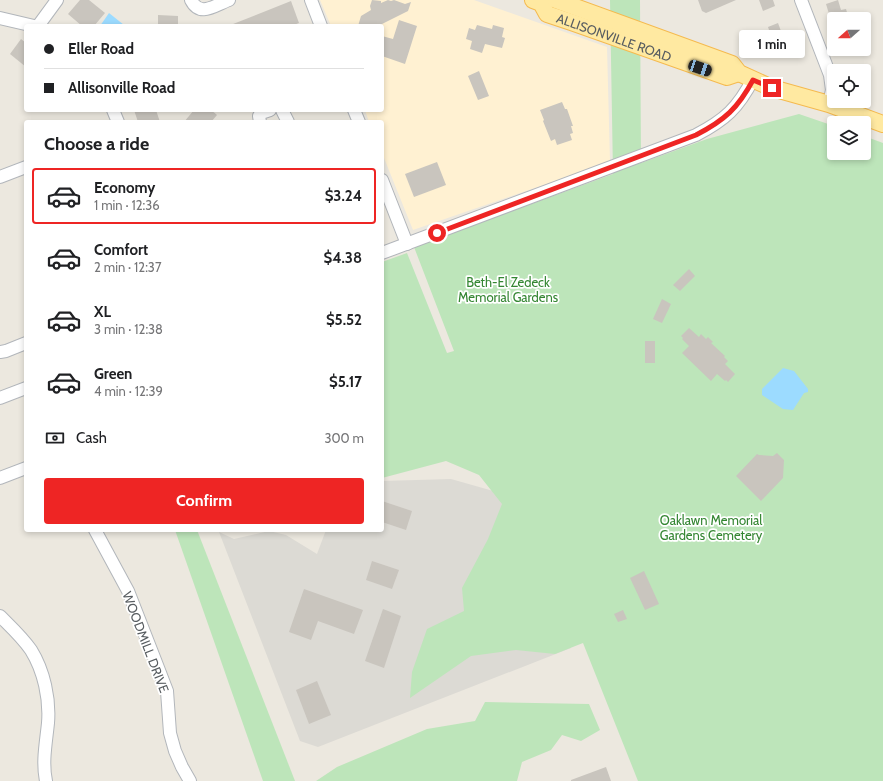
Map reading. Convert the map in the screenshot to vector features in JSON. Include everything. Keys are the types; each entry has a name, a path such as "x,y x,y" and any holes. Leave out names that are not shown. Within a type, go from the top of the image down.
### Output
{"main road":[{"name":"ALLISONVILLE ROAD","path":"544,1 547,14 728,77 746,76 772,88 827,103"},
{"name":"ALLISONVILLE ROAD","path":"840,108 883,124"}],"street":[{"path":"39,24 57,0"},
{"path":"191,0 200,10 204,10 229,0"},
{"path":"311,0 320,24"},
{"path":"801,0 827,68"},
{"path":"0,18 26,24"},
{"path":"384,252 696,135 714,125 731,112 739,103 746,76"},
{"path":"260,120 259,116 264,112"},
{"path":"0,177 24,168"},
{"path":"384,185 407,244"},
{"path":"0,352 24,346"},
{"path":"0,398 24,389"},
{"path":"0,478 24,469"},
{"name":"WOODMILL DRIVE","path":"96,532 128,591 155,660 167,692 170,733 175,751 190,781"},
{"path":"0,616 15,630 31,650 40,671 46,692 48,708 44,758 46,781"}],"shaded area":[{"path":"320,0 474,0 607,47 610,162 413,230 384,158 384,120 368,120 366,112 384,112 384,24 330,24"},
{"path":"451,479 511,496 571,648 318,747 300,741 219,532 234,539 265,532 273,532 286,535 317,554 325,532 384,532 384,481"}],"green space":[{"name":"Oaklawn Memorial Gardens Cemetery","path":"610,0 640,0 641,163 707,139 799,114 827,124 827,160 871,160 871,139 883,143 883,781 638,781 583,643 555,654 516,650 471,656 410,698 412,672 427,629 464,611 462,588 488,539 502,504 479,475 446,461 384,477 384,261 407,253 447,353 454,351 414,247 613,174"},
{"path":"176,532 198,532 295,781 263,781"},
{"path":"485,702 589,704 600,730 581,741 562,735 551,750 522,762 517,781 316,781 337,767 427,729 475,721"}],"water":[{"path":"109,13 123,24 101,24"},
{"path":"783,368 794,371 808,389 808,392 804,393 793,410 783,409 762,395 762,389"}],"building":[{"path":"80,0 89,0 105,13 96,24 80,24 68,14"},
{"path":"372,0 381,1 381,3 388,0 394,0 405,4 411,2 408,11 382,24 359,24 361,16 371,10 370,6"},
{"path":"698,0 736,0 706,13 702,11"},
{"path":"759,0 773,0 775,6 763,11"},
{"path":"838,0 841,10 846,9 847,12 828,12 826,4"},
{"path":"291,1 299,23 296,24 233,24"},
{"path":"158,15 178,16 178,24 158,24"},
{"path":"399,20 417,26 405,64 384,57 384,37 393,39"},
{"path":"778,23 785,42 789,40 793,49 778,55 775,46 769,49 765,38 771,36 768,27"},
{"path":"477,25 492,29 493,25 504,28 502,37 505,38 502,48 485,44 482,53 470,49 472,41 466,39 469,28 475,30"},
{"path":"21,39 24,41 24,65 10,54"},
{"path":"479,71 489,96 478,100 468,76"},
{"path":"562,102 565,109 567,109 573,126 571,126 573,133 570,134 572,140 557,145 555,139 551,141 540,110"},
{"path":"135,112 157,112 159,120 137,120"},
{"path":"192,112 213,112 217,115 213,120 186,120"},
{"path":"437,162 446,185 414,197 405,174"},
{"path":"689,269 695,276 680,291 673,285"},
{"path":"662,299 671,304 662,323 653,319"},
{"path":"689,328 699,337 701,334 706,339 708,337 713,342 711,343 725,356 724,357 728,361 725,364 735,374 728,382 717,374 711,381 682,353 689,346 681,336"},
{"path":"645,341 655,341 655,363 645,363"},
{"path":"777,453 784,460 783,478 761,501 736,476 757,454 773,456"},
{"path":"384,502 412,511 406,530 384,523"},
{"path":"372,561 399,570 392,589 366,580"},
{"path":"644,571 659,604 645,610 630,578"},
{"path":"304,589 363,610 354,634 318,621 311,640 289,632"},
{"path":"383,609 401,616 384,668 365,661"},
{"path":"623,610 627,619 618,622 614,614"},
{"path":"317,681 331,715 309,724 296,690"},
{"path":"606,767 611,781 571,781 571,780"}],"route":[{"path":"437,233 696,135 714,125 731,112 739,103 753,80 772,88"}],"park label":[{"name":"Beth-El Zedeck Memorial Gardens","path":"508,290"}]}
